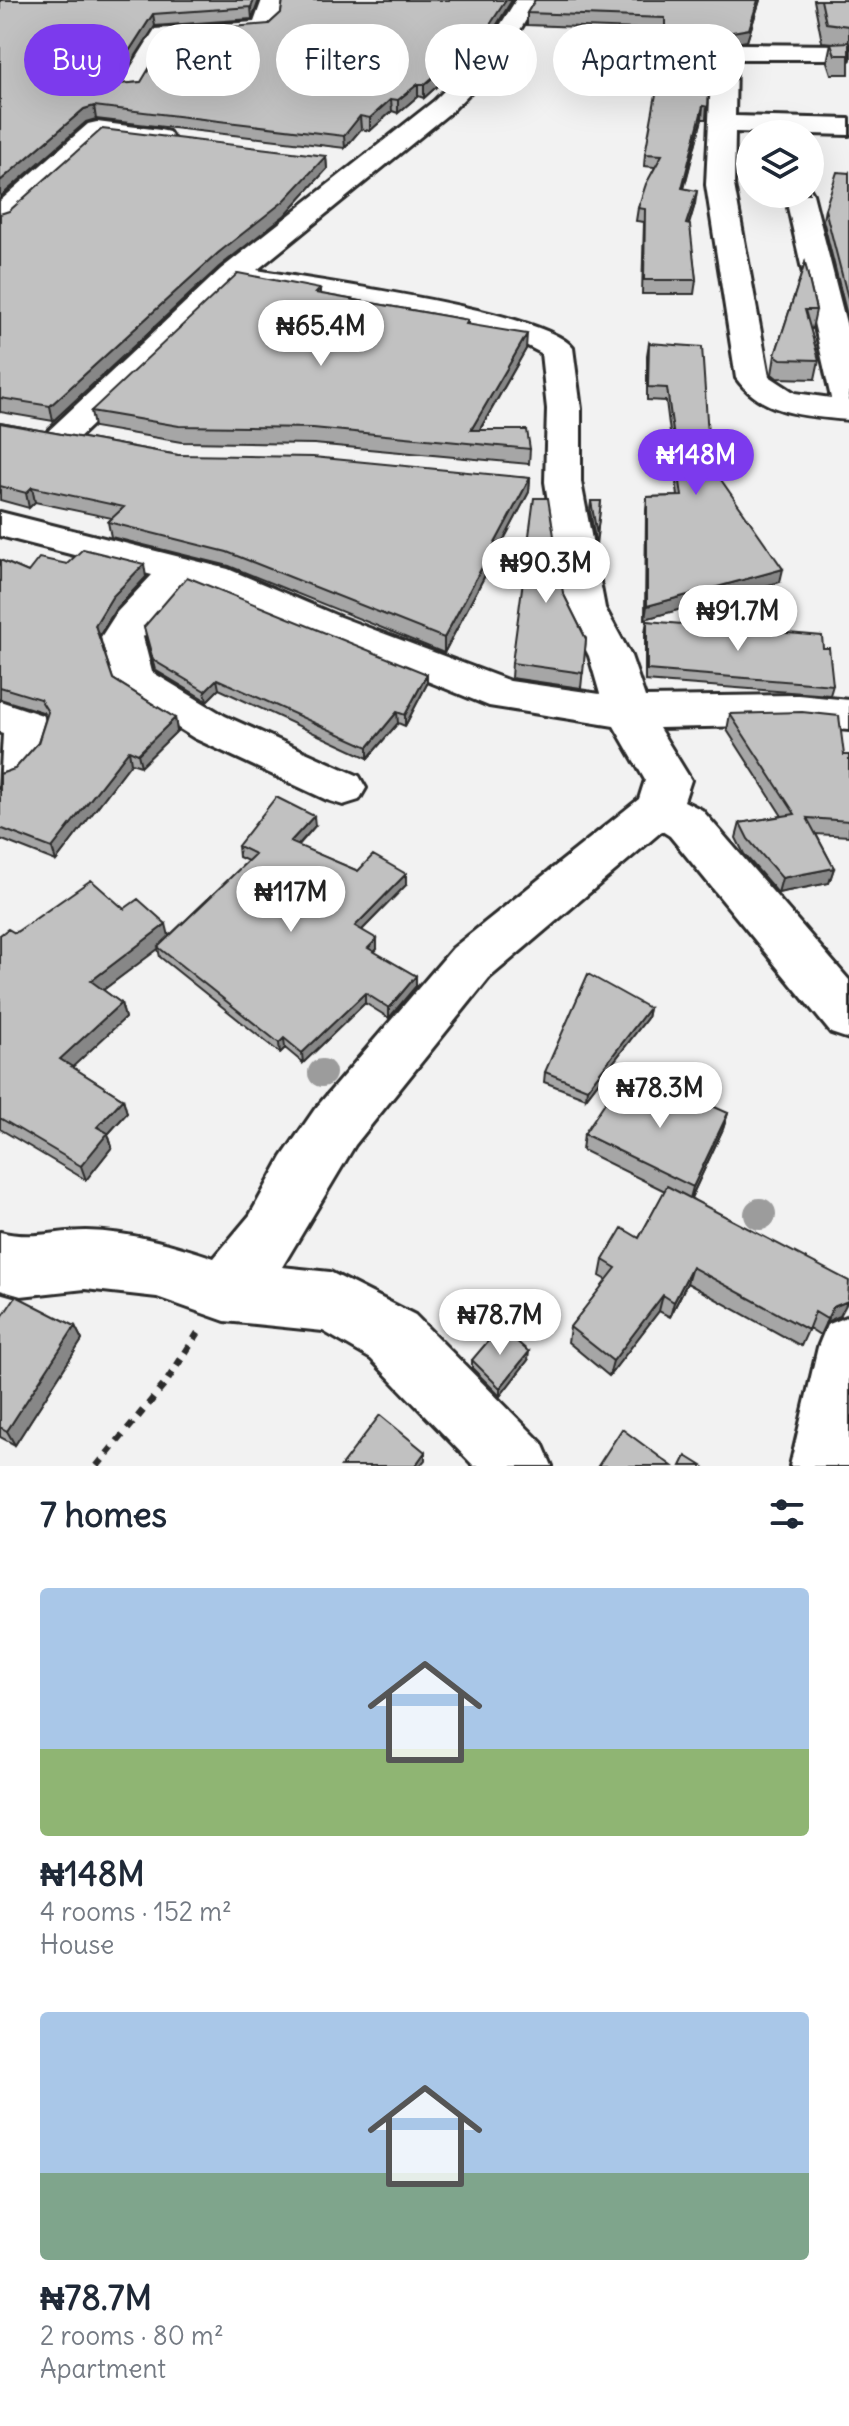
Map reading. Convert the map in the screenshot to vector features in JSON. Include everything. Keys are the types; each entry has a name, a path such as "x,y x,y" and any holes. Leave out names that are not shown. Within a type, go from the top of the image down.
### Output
{"street":[{"path":"131,88 163,34 260,29 267,24 273,0"},
{"path":"107,443 47,433 232,275 443,106 493,55 527,0"},
{"path":"849,52 734,51 724,55 725,124 720,185 753,378 761,391 798,404 849,410"},
{"path":"725,124 736,125"},
{"path":"824,128 849,127"},
{"path":"0,216 97,130 188,141"},
{"path":"338,159 369,163"},
{"path":"802,208 849,403"},
{"path":"225,1291 271,1235 302,1176 335,1127 471,963 659,808 668,780 628,713 610,656 585,608 547,480 564,409 557,348 529,334 482,321 232,275"},
{"path":"0,524 180,568 504,695 628,713 798,710 849,715"},
{"path":"180,568 131,622 122,637 133,680 167,705 258,749 305,767 343,788"},
{"path":"0,716 27,726 26,735 0,771"},
{"path":"659,808 686,823 849,1017"},
{"path":"0,1261 21,1267 85,1260 157,1268 225,1291 330,1302 393,1337 519,1466"},
{"path":"823,1466 849,1347"}],"path":[{"path":"97,1466 165,1384 225,1291"}],"building":[{"path":"0,0 254,0 251,7 153,14 130,50 130,24 24,24 24,96 130,96 130,83 141,82 146,74 146,96 260,96 260,25 269,24 281,13 283,0 506,0 490,24 425,24 425,84 418,84 409,91 409,24 276,24 276,96 403,96 398,100 391,99 370,118 360,116 344,136 94,106 84,109 0,181"},
{"path":"535,0 758,0 749,29 745,30 745,24 665,24 665,18 527,13"},
{"path":"821,0 849,0 849,26 826,23"},
{"path":"849,42 849,55 835,55 831,43"},
{"path":"656,96 709,96 708,107 703,106 682,188 697,191 686,224 690,225 696,280 644,280 645,209 638,208 646,184 662,155 645,154"},
{"path":"102,129 326,156 284,201 218,253 50,406 0,398 0,214 9,211"},
{"path":"837,172 849,173 849,302 825,209"},
{"path":"805,263 816,310 805,310 819,360 781,359 775,355"},
{"path":"238,273 320,289 316,293 468,320 466,324 527,334 471,430 527,430 530,449 313,428 179,426 91,411"},
{"path":"649,343 702,347 710,464 783,569 647,606 647,497 682,496 667,388 648,387"},
{"path":"0,423 178,455 313,457 530,478 444,638 227,552 108,522 124,507 32,487 26,493 0,486"},
{"path":"534,498 548,498 563,593 586,639 583,673 512,663"},
{"path":"591,501 601,501 597,535"},
{"path":"83,549 144,564 112,597 95,625 113,679 175,718 138,754 129,750 52,848 0,828 0,774 15,769 38,743 48,712 40,699 0,687 0,560 28,572 39,558 67,564"},
{"path":"187,577 427,674 405,715 397,712 368,747 217,679 205,691 153,660 144,627"},
{"path":"647,621 822,636 823,648 829,648 833,685 647,670"},
{"path":"802,712 839,716 844,755 849,755 849,821 807,818 834,868 782,878 748,839 740,823 795,814 730,714"},
{"path":"276,797 314,816 290,842 358,871 373,855 406,874 355,926 377,939 368,948 416,976 389,1008 365,993 302,1053 284,1038 279,1043 158,947 255,854 238,846"},
{"path":"91,880 124,909 138,899 166,924 91,981 121,1003 60,1059 123,1099 97,1127 108,1133 81,1166 0,1118 0,935 8,929 15,933"},
{"path":"588,974 649,1008 587,1089 545,1072"},
{"path":"618,1083 668,1103 675,1089 728,1113 693,1187 584,1134"},
{"path":"667,1186 849,1281 848,1301 833,1307 827,1319 815,1312 808,1330 692,1267 674,1302 663,1295 613,1361 570,1327 616,1268 603,1260 622,1228 639,1238"},
{"path":"16,1296 75,1326 7,1431 0,1427 0,1320"},
{"path":"500,1327 529,1352 500,1388 472,1360"},
{"path":"380,1415 425,1452 415,1466 341,1466"},
{"path":"622,1429 672,1466 598,1466"},
{"path":"686,1456 702,1466 681,1466"}]}
